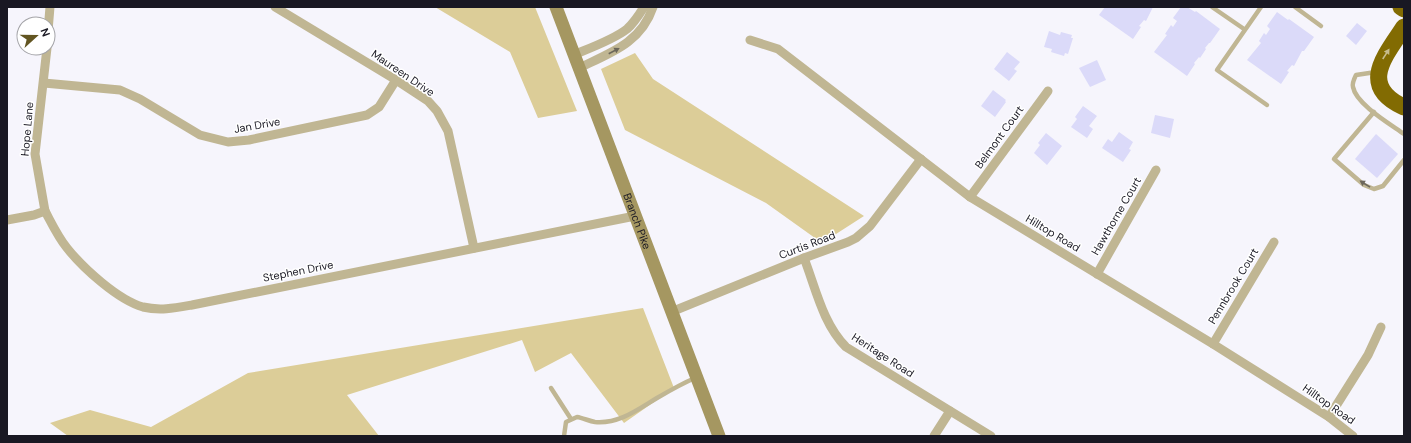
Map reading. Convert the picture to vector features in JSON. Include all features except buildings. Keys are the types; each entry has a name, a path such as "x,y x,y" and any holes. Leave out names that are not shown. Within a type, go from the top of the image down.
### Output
{"highway":[{"path":"1404,27 1381,62 1378,72 1379,84 1385,94 1393,102 1404,107"}],"street":[{"name":"Maureen Drive","path":"275,7 428,101 448,131 474,248"},
{"name":"Branch Pike","path":"556,7 718,436"},
{"path":"574,55 626,30 634,22 644,7"},
{"path":"579,68 613,52 630,41 645,25 653,7"},
{"name":"Hilltop Road","path":"750,40 778,49 970,197 1213,344 1329,417 1353,436"},
{"name":"Hope Lane","path":"45,211 35,154 44,83 46,56"},
{"name":"Jan Drive","path":"44,83 120,90 140,98 200,135 228,142 249,140 367,115 379,107 396,80"},
{"name":"Belmont Court","path":"970,197 1048,91"},
{"name":"Curtis Road","path":"672,312 804,258 848,242 864,232 921,158"},
{"name":"Hawthorne Court","path":"1097,274 1156,170"},
{"path":"7,220 34,215 45,211"},
{"name":"Stephen Drive","path":"45,211 66,247 82,264 117,294 142,307 164,309 192,305 635,216"},
{"name":"Pennbrook Court","path":"1213,344 1274,242"},
{"name":"Heritage Road","path":"804,258 828,323 837,337 854,353 991,436"},
{"path":"1329,417 1368,355 1381,327"},
{"path":"934,436 950,411"}],"lane":[{"path":"1212,7 1244,29"},
{"path":"1261,7 1244,29 1217,70 1267,105"},
{"path":"1295,7 1321,26"},
{"path":"1378,72 1356,75 1352,86 1356,97 1404,134"},
{"path":"1374,112 1334,159 1364,184 1374,189 1382,186 1404,160"},
{"path":"564,436 566,422 577,416 594,422 610,421 620,418 636,411 681,384 696,378"},
{"path":"551,388 571,420"}],"shaded area":[{"path":"435,7 535,7 577,111 538,118 510,52"},
{"path":"635,53 653,79 864,216 822,243 766,203 625,130 601,69"},
{"path":"643,308 674,388 624,423 571,353 535,372 522,340 347,395 379,436 68,436 50,423 90,410 151,427 248,373"}]}
